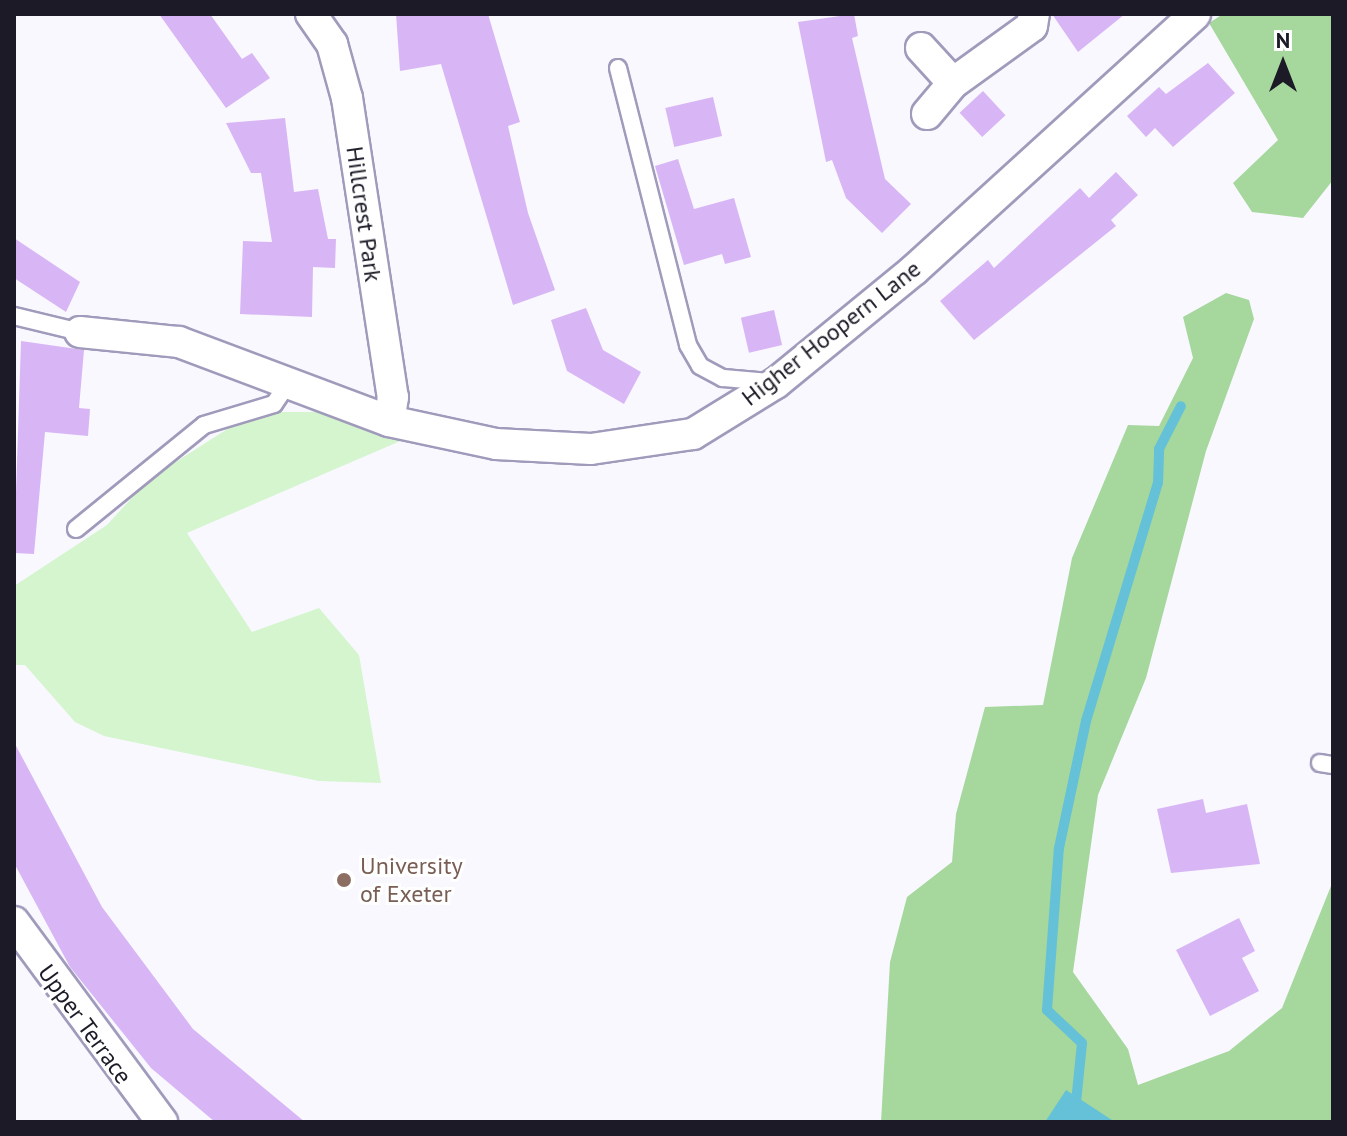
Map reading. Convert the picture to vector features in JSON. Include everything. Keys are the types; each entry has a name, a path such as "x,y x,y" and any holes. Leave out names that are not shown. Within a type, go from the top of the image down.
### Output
{"street":[{"name":"Hillcrest Park","path":"311,14 332,44 347,98 393,397 389,421"},
{"path":"927,114 953,83 1032,26 1034,14"},
{"name":"Higher Hoopern Lane","path":"80,332 179,342 290,380 389,421 496,444 591,449 693,434 776,383 914,270 1188,18"},
{"path":"921,48 953,83"},
{"name":"Upper Terrace","path":"14,922 162,1122"}],"lane":[{"path":"618,68 688,345 700,366 723,378 776,383"},
{"path":"14,316 80,332"},
{"path":"76,529 204,425 274,404 290,380"}],"green space":[{"path":"1223,14 1333,14 1333,180 1303,218 1252,212 1233,183 1278,140 1209,23"},
{"path":"1226,293 1249,300 1254,319 1206,451 1146,678 1098,795 1073,972 1128,1049 1138,1085 1229,1051 1282,1008 1333,881 1333,1122 881,1122 890,962 907,897 952,862 956,814 985,707 1043,705 1072,558 1128,425 1159,426 1193,358 1183,317"},
{"path":"254,412 322,412 405,439 187,533 252,632 319,608 359,655 381,783 319,781 104,736 75,722 25,665 14,665 14,586 107,525 149,479"}],"water":[{"path":"1066,1090 1115,1122 1045,1122"}],"building":[{"path":"159,14 210,14 242,59 252,53 270,78 226,108"},
{"path":"396,14 488,14 520,122 508,126 528,213 555,290 513,305 441,64 400,71"},
{"path":"854,14 858,36 852,38 885,179 911,204 882,233 846,198 832,160 826,162 798,22"},
{"path":"1052,14 1125,14 1078,52"},
{"path":"1208,63 1235,93 1173,147 1155,128 1146,137 1127,116 1159,87 1166,94"},
{"path":"983,91 1006,115 982,137 960,113"},
{"path":"713,97 722,136 674,147 665,108"},
{"path":"285,118 294,192 318,189 328,239 336,239 335,268 313,267 312,317 240,314 243,241 272,242 261,173 251,173 226,123"},
{"path":"678,159 694,209 734,198 751,257 725,264 722,254 684,265 655,166"},
{"path":"1116,172 1138,195 1111,220 1116,226 974,340 940,301 988,260 994,268 1080,188 1089,198"},
{"path":"14,238 80,282 66,312 14,278"},
{"path":"586,308 603,350 641,372 624,404 567,371 551,320"},
{"path":"774,310 782,345 749,353 741,318"},
{"path":"21,341 84,350 79,408 90,409 88,436 45,432 34,554 14,553"},
{"path":"14,742 102,907 193,1029 305,1122 215,1122 151,1068 70,967 14,863"},
{"path":"1203,799 1206,813 1247,804 1260,864 1171,873 1157,809"},
{"path":"1239,918 1255,951 1242,958 1259,991 1210,1016 1176,950"}],"waterway":[{"path":"1074,1122 1082,1043 1047,1010 1059,848 1086,721 1158,483 1159,449 1181,406"}],"place":[{"name":"University of Exeter","path":"344,880"}]}
